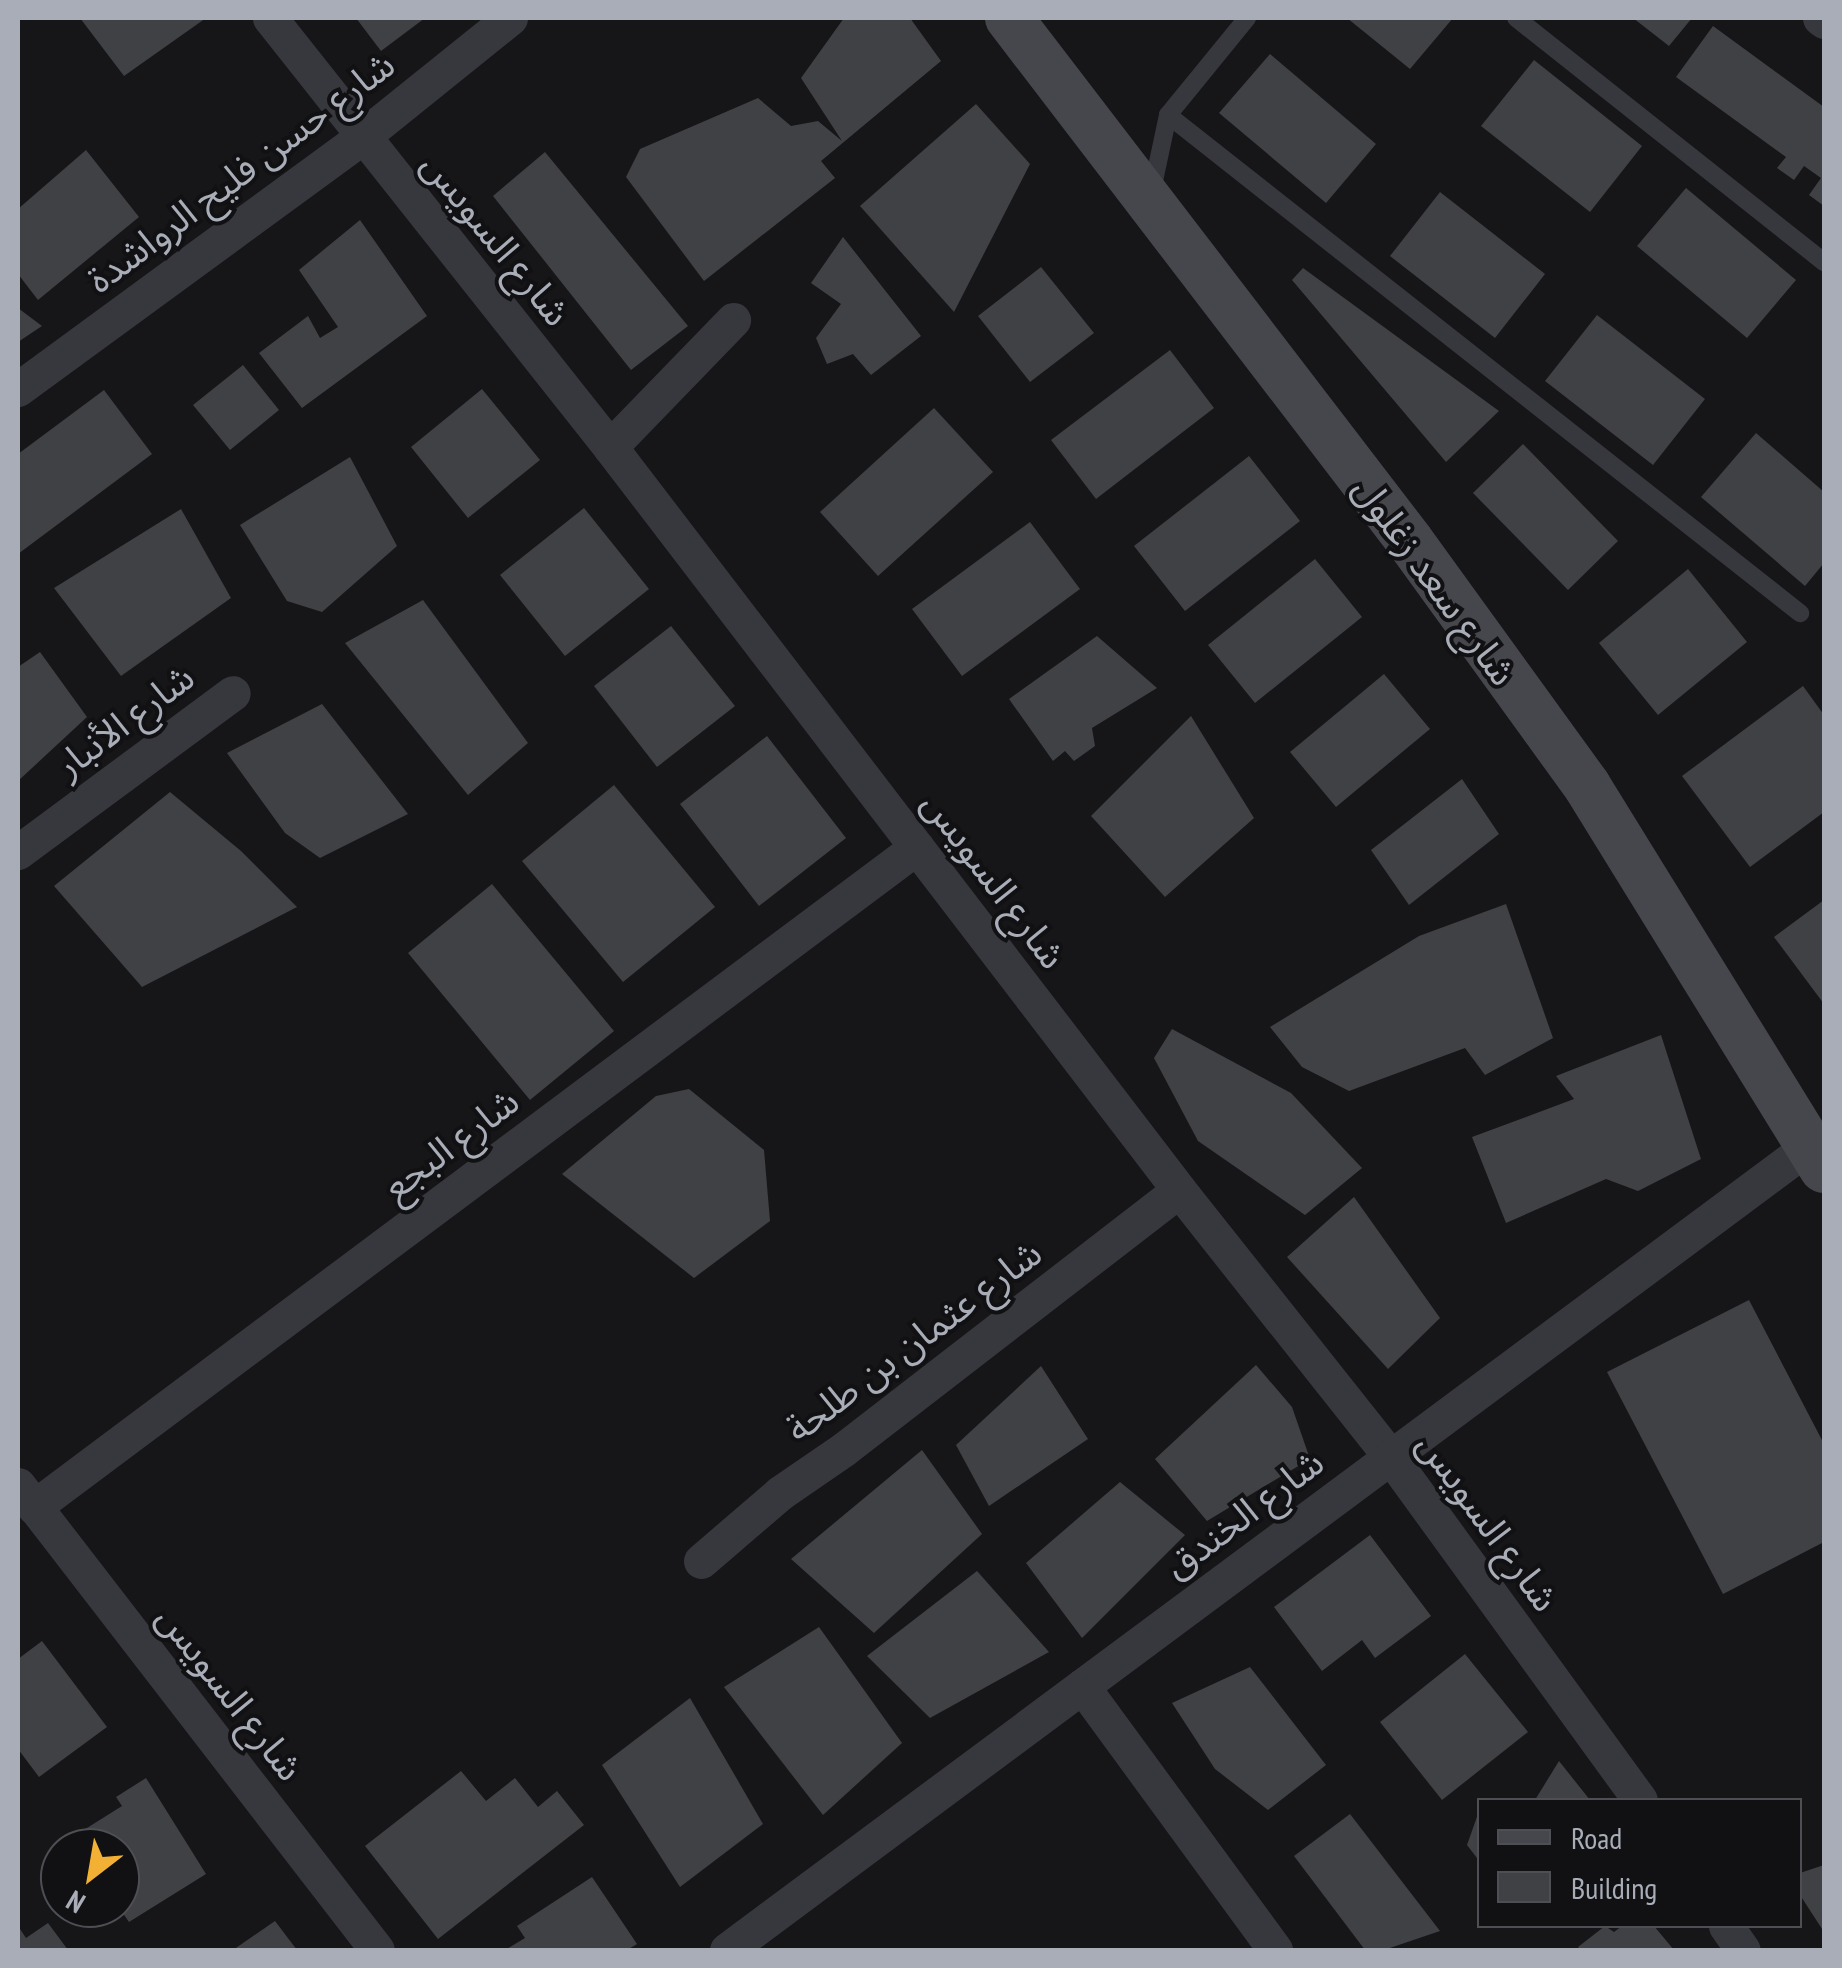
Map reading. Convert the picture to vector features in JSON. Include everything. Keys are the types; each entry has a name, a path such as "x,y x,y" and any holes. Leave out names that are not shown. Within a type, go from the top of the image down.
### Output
{"main road":[{"name":"شارع سعد زغلول","path":"1010,18 1409,540 1586,786 1818,1156"}],"street":[{"name":"شارع السويس","path":"270,18 610,448 1178,1190 1390,1456 1639,1798"},
{"name":"شارع حسن فليح الرواشدة","path":"18,389 362,137 510,18"},
{"path":"610,448 733,320"},
{"name":"شارع الأنبار","path":"18,852 232,693"},
{"name":"شارع البجع","path":"26,1496 917,847"},
{"name":"شارع الخندق","path":"726,1950 1390,1456 1818,1156"},
{"name":"شارع عثمان بن طلحة","path":"701,1562 780,1494 844,1449 1178,1190"},
{"name":"شارع السويس","path":"26,1496 377,1950"},
{"path":"1082,1686 1275,1950"},
{"path":"1727,1928 1742,1950"}],"lane":[{"path":"1150,200 1168,116 1247,18"},
{"path":"1516,18 1824,262"},
{"path":"1168,116 1800,614"}],"building":[{"path":"80,18 206,18 124,76"},
{"path":"356,18 425,18 381,51"},
{"path":"844,18 910,18 941,61 821,161 835,178 704,281 626,177 640,149 758,98 791,126 818,121 842,141 801,78"},
{"path":"1347,18 1453,18 1410,69"},
{"path":"1633,18 1692,18 1669,46"},
{"path":"1713,26 1824,107 1824,206 1809,195 1821,178 1804,166 1794,180 1777,168 1786,157 1676,77"},
{"path":"1270,54 1376,144 1326,203 1219,113"},
{"path":"1534,60 1642,146 1590,212 1481,126"},
{"path":"976,104 1030,164 954,312 860,206"},
{"path":"86,150 139,217 38,300 18,274 18,209"},
{"path":"545,152 688,326 631,370 493,196"},
{"path":"1686,188 1796,280 1747,338 1637,246"},
{"path":"1440,192 1545,274 1495,338 1390,256"},
{"path":"360,220 427,316 302,408 259,353 308,316 320,338 338,327 299,270"},
{"path":"843,237 921,336 871,375 853,354 827,364 816,338 841,304 811,283"},
{"path":"1041,267 1094,333 1030,382 978,316"},
{"path":"1303,268 1499,411 1446,462 1292,280"},
{"path":"18,308 42,326 18,342"},
{"path":"1597,315 1705,399 1653,465 1545,381"},
{"path":"1170,350 1214,408 1096,499 1051,440"},
{"path":"243,365 279,410 230,450 193,405"},
{"path":"482,389 540,460 468,518 411,447"},
{"path":"104,390 152,454 18,554 18,454"},
{"path":"934,408 993,472 878,576 820,512"},
{"path":"1756,433 1824,492 1824,563 1805,586 1701,497"},
{"path":"1523,444 1618,541 1568,590 1473,493"},
{"path":"1249,456 1300,521 1185,611 1134,546"},
{"path":"350,457 397,546 322,612 287,601 240,525"},
{"path":"584,508 649,589 565,656 500,575"},
{"path":"181,509 231,598 121,676 54,588"},
{"path":"1030,522 1080,589 962,676 912,609"},
{"path":"1315,559 1362,617 1255,703 1208,645"},
{"path":"1688,569 1747,642 1658,715 1599,643"},
{"path":"423,600 528,743 468,795 345,643"},
{"path":"671,626 735,706 657,767 594,686"},
{"path":"1097,636 1157,688 1092,728 1095,746 1074,761 1065,751 1053,761 1009,699"},
{"path":"40,652 87,717 18,781 18,667"},
{"path":"1384,674 1430,729 1336,807 1290,752"},
{"path":"1803,686 1824,715 1824,812 1750,867 1682,776"},
{"path":"322,704 408,814 320,858 285,833 227,753"},
{"path":"1191,716 1254,818 1165,897 1091,816"},
{"path":"767,736 846,838 759,906 680,804"},
{"path":"1462,779 1499,834 1409,905 1371,850"},
{"path":"614,785 715,907 623,982 522,861"},
{"path":"170,792 241,851 297,907 142,987 54,886"},
{"path":"492,884 614,1031 530,1100 408,953"},
{"path":"1824,900 1824,1004 1774,937"},
{"path":"1506,904 1553,1038 1485,1075 1465,1048 1349,1091 1302,1067 1270,1027 1419,936"},
{"path":"1172,1029 1291,1093 1362,1168 1305,1215 1198,1141 1154,1058"},
{"path":"1661,1035 1701,1159 1638,1191 1606,1179 1506,1223 1472,1137 1574,1099 1556,1076"},
{"path":"689,1089 764,1150 770,1221 694,1278 562,1174 656,1096"},
{"path":"1354,1197 1440,1318 1388,1369 1287,1257"},
{"path":"1749,1300 1824,1444 1824,1542 1723,1594 1607,1372"},
{"path":"1256,1365 1292,1407 1310,1459 1207,1521 1155,1459"},
{"path":"1041,1366 1088,1439 989,1506 956,1445"},
{"path":"922,1450 982,1534 874,1633 791,1559"},
{"path":"1120,1482 1185,1535 1082,1638 1026,1563"},
{"path":"1370,1535 1431,1616 1375,1658 1362,1640 1322,1671 1274,1607"},
{"path":"977,1571 1049,1652 930,1718 867,1656"},
{"path":"819,1627 902,1743 823,1815 724,1687"},
{"path":"42,1641 107,1727 39,1777 18,1749 18,1659"},
{"path":"1465,1654 1528,1732 1442,1800 1380,1722"},
{"path":"1250,1667 1326,1765 1268,1810 1215,1769 1172,1703"},
{"path":"690,1698 763,1824 680,1887 602,1765"},
{"path":"1559,1761 1588,1798 1536,1798"},
{"path":"461,1771 486,1801 515,1778 538,1807 557,1791 584,1825 438,1939 365,1846"},
{"path":"146,1778 206,1874 140,1915 140,1828 87,1828 122,1806 116,1797"},
{"path":"1350,1814 1440,1931 1384,1950 1365,1950 1294,1856"},
{"path":"1477,1817 1477,1858 1467,1845"},
{"path":"1824,1865 1824,1932 1802,1898 1802,1872"},
{"path":"592,1877 637,1944 627,1950 505,1950 525,1938 517,1926"},
{"path":"275,1921 297,1950 233,1950"},
{"path":"18,1926 26,1938 41,1928 52,1928 68,1950 18,1950"},
{"path":"1602,1928 1614,1932 1619,1928 1656,1928 1674,1950 1581,1950 1578,1947"}]}
